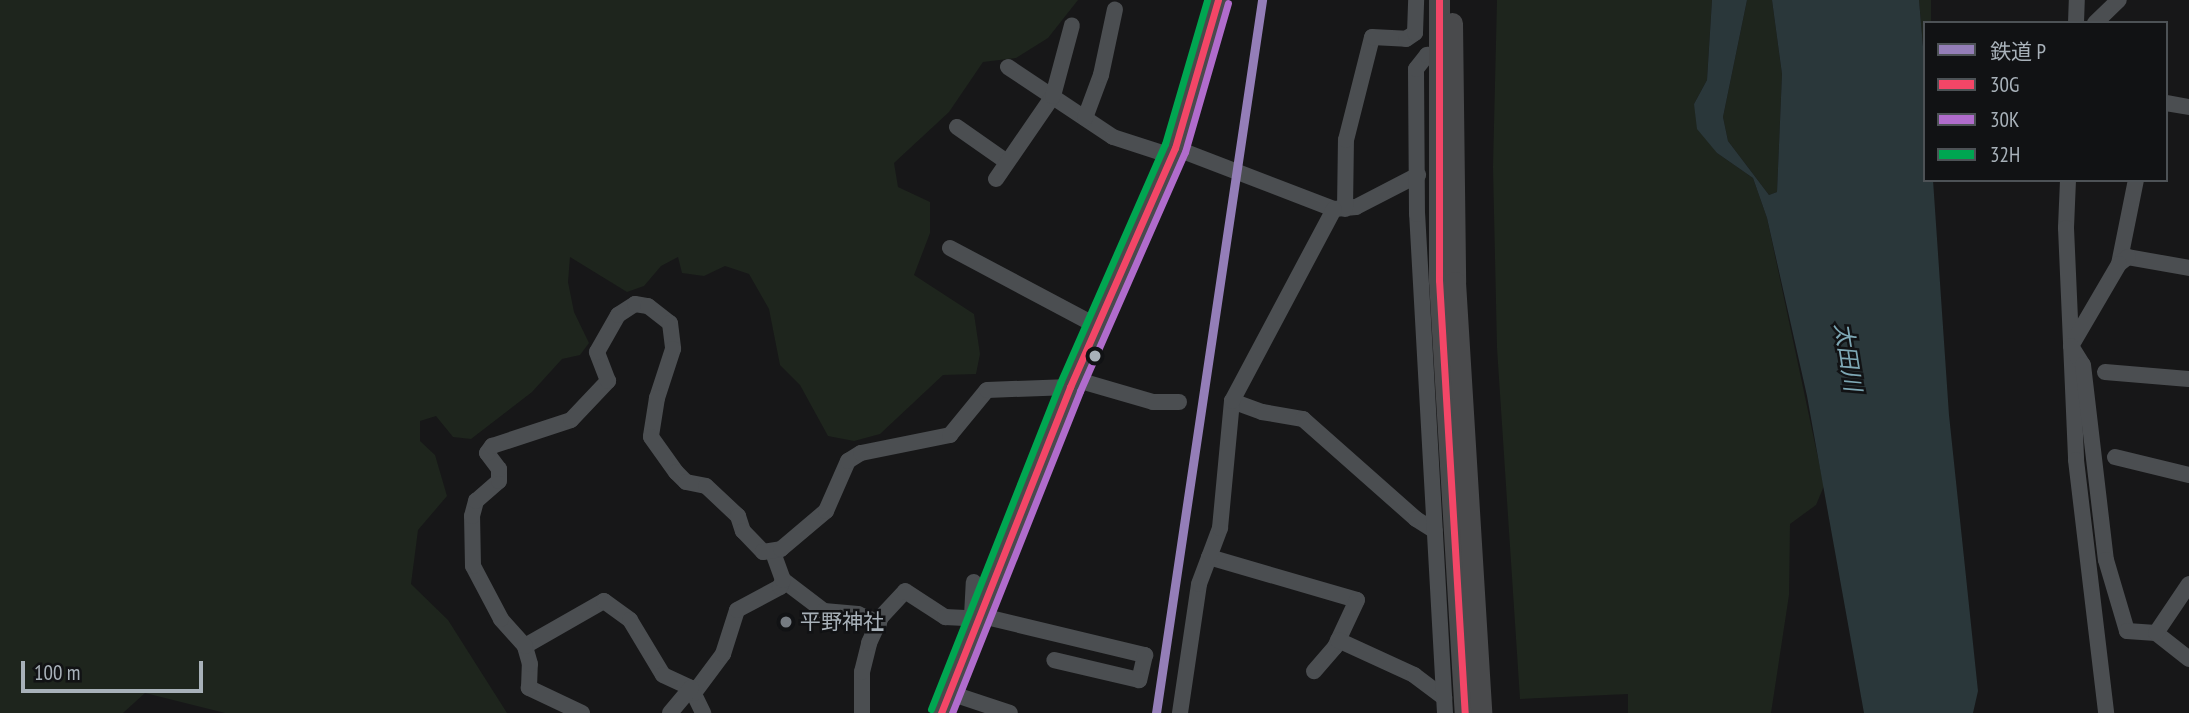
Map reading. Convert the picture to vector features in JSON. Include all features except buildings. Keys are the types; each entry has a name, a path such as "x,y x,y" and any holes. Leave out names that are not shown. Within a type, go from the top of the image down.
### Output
{"main road":[{"path":"942,713 1072,383 1173,152 1218,0"},
{"path":"1439,0 1445,54 1455,282 1481,713"},
{"path":"1453,0 1445,54 1439,280 1465,713"}],"street":[{"path":"1180,713 1199,584 1220,528 1232,401 1340,209 1346,141 1372,37 1406,39 1415,33 1416,0"},
{"path":"2076,21 2077,0"},
{"path":"2097,21 2119,0"},
{"path":"1085,118 1101,75 1115,9"},
{"path":"996,178 1053,96 1072,25"},
{"path":"1445,54 1427,55 1416,69 1418,175 1445,706"},
{"path":"1008,66 1113,137 1173,152 1340,209 1418,175"},
{"path":"2168,103 2189,107"},
{"path":"957,127 1007,162"},
{"path":"2068,182 2076,460 2106,713"},
{"path":"2071,346 2119,264 2136,182"},
{"path":"950,248 1097,326"},
{"path":"2119,264 2128,257 2189,268"},
{"path":"582,713 529,688 530,664 525,646 501,619 473,566 476,501 499,481 499,469 488,453 504,441 571,420 608,381 597,352 618,315 635,304 663,316 675,334 651,437 686,482 706,486 738,516 755,547 773,553"},
{"path":"2071,346 2083,365 2090,406 2106,560 2127,631 2156,633 2189,659"},
{"path":"2105,372 2189,379"},
{"path":"773,553 826,511 848,461 861,453 950,435 988,390 1072,383 1153,402 1179,402"},
{"path":"1232,401 1262,412 1303,419 1416,519 1435,531"},
{"path":"2115,457 2189,475"},
{"path":"773,553 783,580 824,611 858,614 879,623"},
{"path":"1209,556 1357,600 1338,640 1314,671"},
{"path":"670,713 723,654 737,610 776,591 783,580"},
{"path":"974,582 978,617"},
{"path":"2156,633 2189,584"},
{"path":"862,713 862,672 879,623 905,591 945,617 978,617 1145,655 1139,680 1054,660"},
{"path":"525,646 604,601 630,620 663,675 692,690 704,713"},
{"path":"1338,640 1414,675 1445,706"},
{"path":"950,693 1010,713"}],"shaded area":[{"path":"0,0 1078,0 1048,38 1016,58 983,62 949,112 894,163 898,187 930,202 930,233 914,275 974,314 980,354 976,374 943,375 880,434 854,441 828,436 800,385 780,365 769,309 749,274 725,266 704,276 682,273 678,257 661,266 644,286 627,292 570,257 568,282 574,312 589,343 580,355 562,359 532,392 471,439 453,437 436,416 420,421 420,441 435,455 447,496 418,530 411,584 448,620 507,713 225,713 145,693 123,713 0,713"},
{"path":"1497,0 1712,0 1707,80 1694,104 1717,153 1753,178 1767,218 1824,486 1816,505 1790,524 1789,595 1771,713 1628,713 1628,694 1520,699 1497,348 1493,167"},
{"path":"1747,0 1772,0 1782,74 1777,192 1769,195 1728,141 1723,117"},
{"path":"1919,0 1931,0 1931,21 1923,21 1923,47"}],"water":[{"name":"太田川","path":"1712,0 1747,0 1723,117 1728,141 1769,195 1777,192 1782,74 1772,0 1919,0 1923,47 1923,182 1933,182 1949,415 1978,691 1973,713 1864,713 1807,396 1767,218 1753,178 1717,153 1697,129 1694,104 1707,80"}],"rail line":[{"name":"P","path":"1156,713 1262,0"}],"transit line":[{"name":"32H","path":"931,709 1060,383 1165,144 1207,0"},
{"name":"30G","path":"941,713 1070,387 1175,148 1218,0"},
{"name":"30G","path":"1439,0 1439,280 1465,713"},
{"name":"30K","path":"952,713 1080,391 1185,152 1228,3"}],"place":[{"name":"平野神社","path":"786,622"}]}
